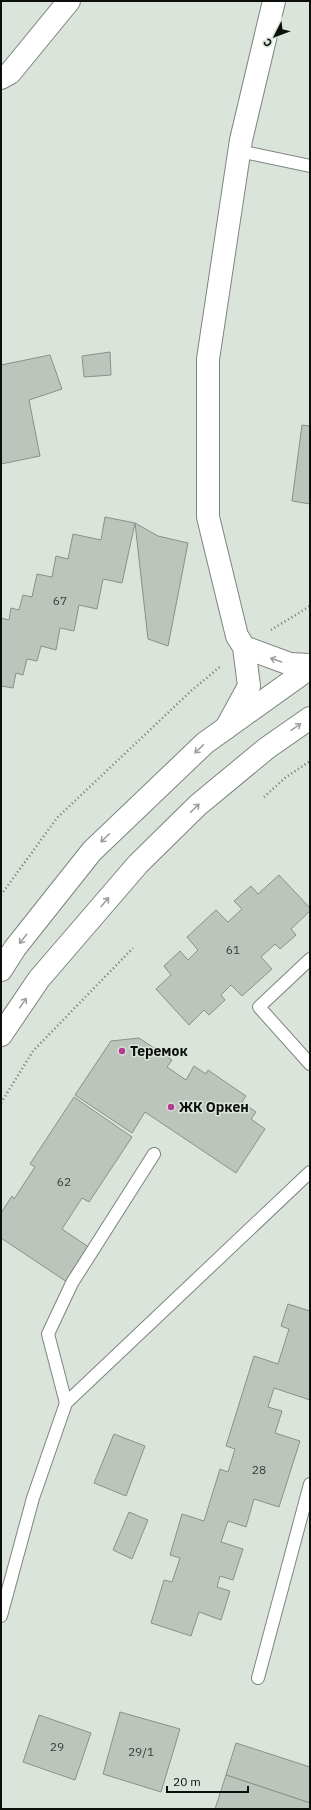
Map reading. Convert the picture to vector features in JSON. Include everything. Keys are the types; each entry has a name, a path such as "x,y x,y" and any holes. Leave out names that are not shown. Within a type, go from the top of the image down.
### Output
{"street":[{"path":"1,78 10,73 69,1"},
{"path":"226,728 250,686 244,646 237,636 208,517 208,359 239,151 274,1"},
{"path":"244,646 290,664 310,666"},
{"path":"1,970 15,948 92,851 205,743 310,666"},
{"path":"1,1035 39,979 138,864 198,805 267,748 310,718"}],"lane":[{"path":"239,151 310,166"},
{"path":"310,959 259,1007 310,1064"},
{"path":"66,1402 48,1334 72,1283 154,1154"},
{"path":"1,1616 33,1498 66,1402 310,1172"},
{"path":"258,1678 310,1484"}],"path":[{"path":"1,895 57,818 191,691 244,646 310,606"},
{"path":"264,797 285,778 310,761"},
{"path":"1,1103 33,1050 133,948"}],"building":[{"path":"110,352 111,375 84,377 82,356"},
{"path":"50,355 62,389 29,400 40,456 1,464 1,365"},
{"path":"302,425 310,426 310,504 292,501"},
{"path":"105,517 135,523 122,583 103,579 97,609 79,605 74,631 60,628 56,650 41,646 37,661 27,659 23,675 16,673 13,688 1,686 1,618 9,620 11,608 19,610 23,595 32,597 37,574 52,577 56,556 68,559 73,534 101,540"},
{"path":"135,523 158,536 188,543 168,646 148,639"},
{"path":"279,875 310,908 310,911 291,929 296,935 280,949 275,944 261,957 272,969 242,996 231,985 221,995 225,1000 209,1015 204,1010 189,1025 156,989 171,975 164,966 180,951 188,960 198,950 187,937 216,910 228,922 242,909 234,901 251,886 258,894"},
{"name":"ЖК Оркен","path":"139,1038 172,1060 167,1067 186,1080 194,1066 206,1074 208,1070 246,1096 242,1102 256,1112 251,1119 265,1129 236,1173 145,1112 132,1133 75,1095 111,1041"},
{"path":"74,1097 132,1137 89,1202 82,1198 62,1229 90,1248 67,1282 1,1238 1,1213 12,1196 14,1199 35,1167 30,1164"},
{"path":"288,1304 310,1311 310,1400 274,1388 268,1407 282,1411 275,1433 300,1441 279,1507 254,1499 246,1527 228,1521 221,1542 243,1549 233,1580 220,1576 217,1587 230,1591 221,1620 199,1612 191,1636 151,1623 164,1580 172,1582 180,1558 170,1555 182,1514 204,1521 220,1469 228,1472 235,1449 226,1446 254,1356 278,1364 289,1329 281,1326"},
{"path":"114,1434 145,1446 126,1496 94,1483"},
{"path":"129,1512 148,1520 132,1559 113,1550"},
{"path":"120,1712 180,1729 161,1792 103,1774"},
{"path":"39,1715 91,1733 75,1780 23,1762"},
{"path":"236,1743 310,1767 310,1803 226,1775"},
{"path":"226,1775 310,1803 310,1809 215,1809"}],"place":[{"name":"Теремок","path":"122,1051"},
{"name":"ЖК Оркен","path":"171,1107"}]}
